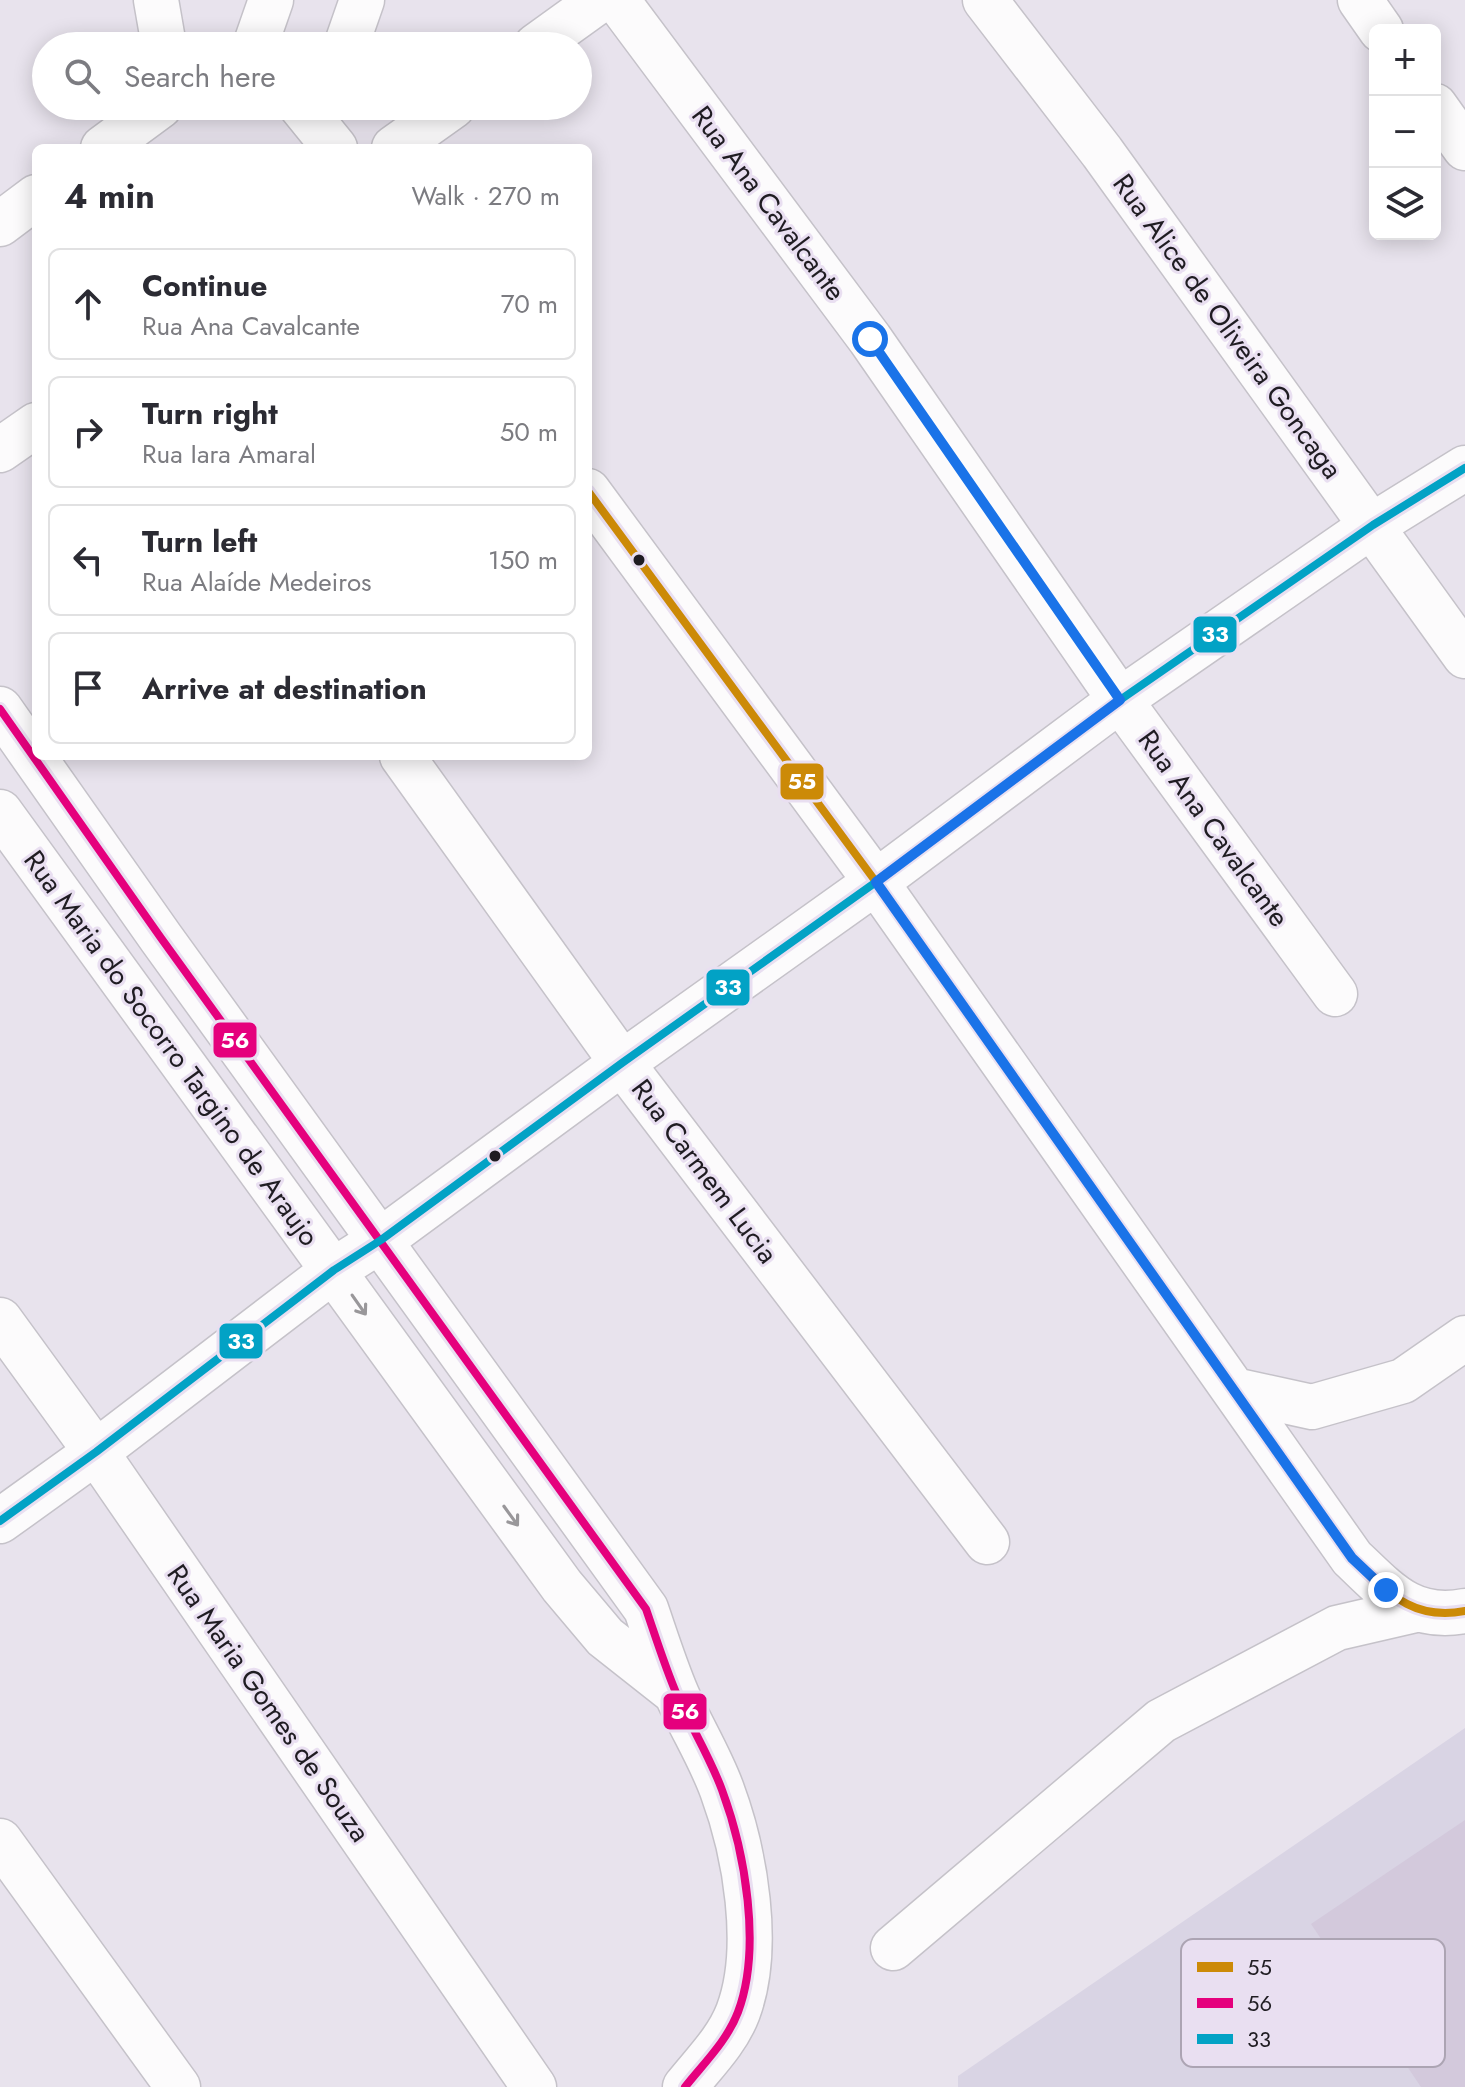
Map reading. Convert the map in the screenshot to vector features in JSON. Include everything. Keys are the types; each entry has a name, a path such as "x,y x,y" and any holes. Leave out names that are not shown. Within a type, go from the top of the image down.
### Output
{"street":[{"path":"156,0 162,32"},
{"path":"260,32 271,0"},
{"path":"351,32 362,0"},
{"path":"555,32 600,0"},
{"name":"Rua Ana Cavalcante","path":"617,0 870,339 1120,700 1335,994"},
{"name":"Rua Alice de Oliveira Goncaga","path":"985,0 1102,152 1465,656"},
{"path":"1360,0 1377,24"},
{"path":"1441,114 1465,148"},
{"path":"108,144 141,120"},
{"path":"400,144 433,120"},
{"path":"0,224 32,200"},
{"path":"0,450 32,428"},
{"path":"0,1521 96,1452 334,1270 381,1240 876,882 1120,700 1373,525 1465,468"},
{"path":"592,496 876,882 1352,1558 1386,1590 1415,1610"},
{"name":"Rua Maria do Socorro Targino de Araujo","path":"0,709 32,755"},
{"name":"Rua Maria do Socorro Targino de Araujo","path":"36,760 646,1609 677,1694"},
{"name":"Rua Carmem Lucia","path":"405,760 622,1063 987,1542"},
{"name":"Rua Maria do Socorro Targino de Araujo","path":"0,812 562,1586 605,1637 677,1694"},
{"name":"Rua Maria Gomes de Souza","path":"0,1320 96,1452 534,2087"},
{"path":"1234,1390 1312,1407 1403,1381 1465,1338"},
{"path":"1337,1628 1364,1569"},
{"path":"893,1948 1161,1721 1337,1628 1415,1610 1446,1615 1465,1611"},
{"path":"677,1694 722,1788 739,1847 749,1918 749,1961 738,2012 717,2050 685,2087"},
{"path":"0,1841 178,2087"}],"shaded area":[{"path":"1465,1728 1465,2087 958,2087 958,2076"},
{"path":"1465,1820 1465,2087 1421,2087 1408,2067 1445,2067 1445,1939 1321,1939 1311,1924"}],"transit line":[{"name":"33","path":"0,1521 96,1452 334,1270 381,1240 876,882 1120,700 1373,525 1465,468"},
{"name":"55","path":"592,496 876,882 1352,1558 1389,1592 1415,1608 1446,1613 1465,1611"},
{"name":"56","path":"0,709 32,755"},
{"name":"56","path":"36,760 646,1609 677,1695 722,1790 738,1842 748,1900 749,1959 738,2012 721,2042 685,2087"}],"route":[{"path":"870,339 1120,700 876,882 1352,1558 1386,1590"}]}
